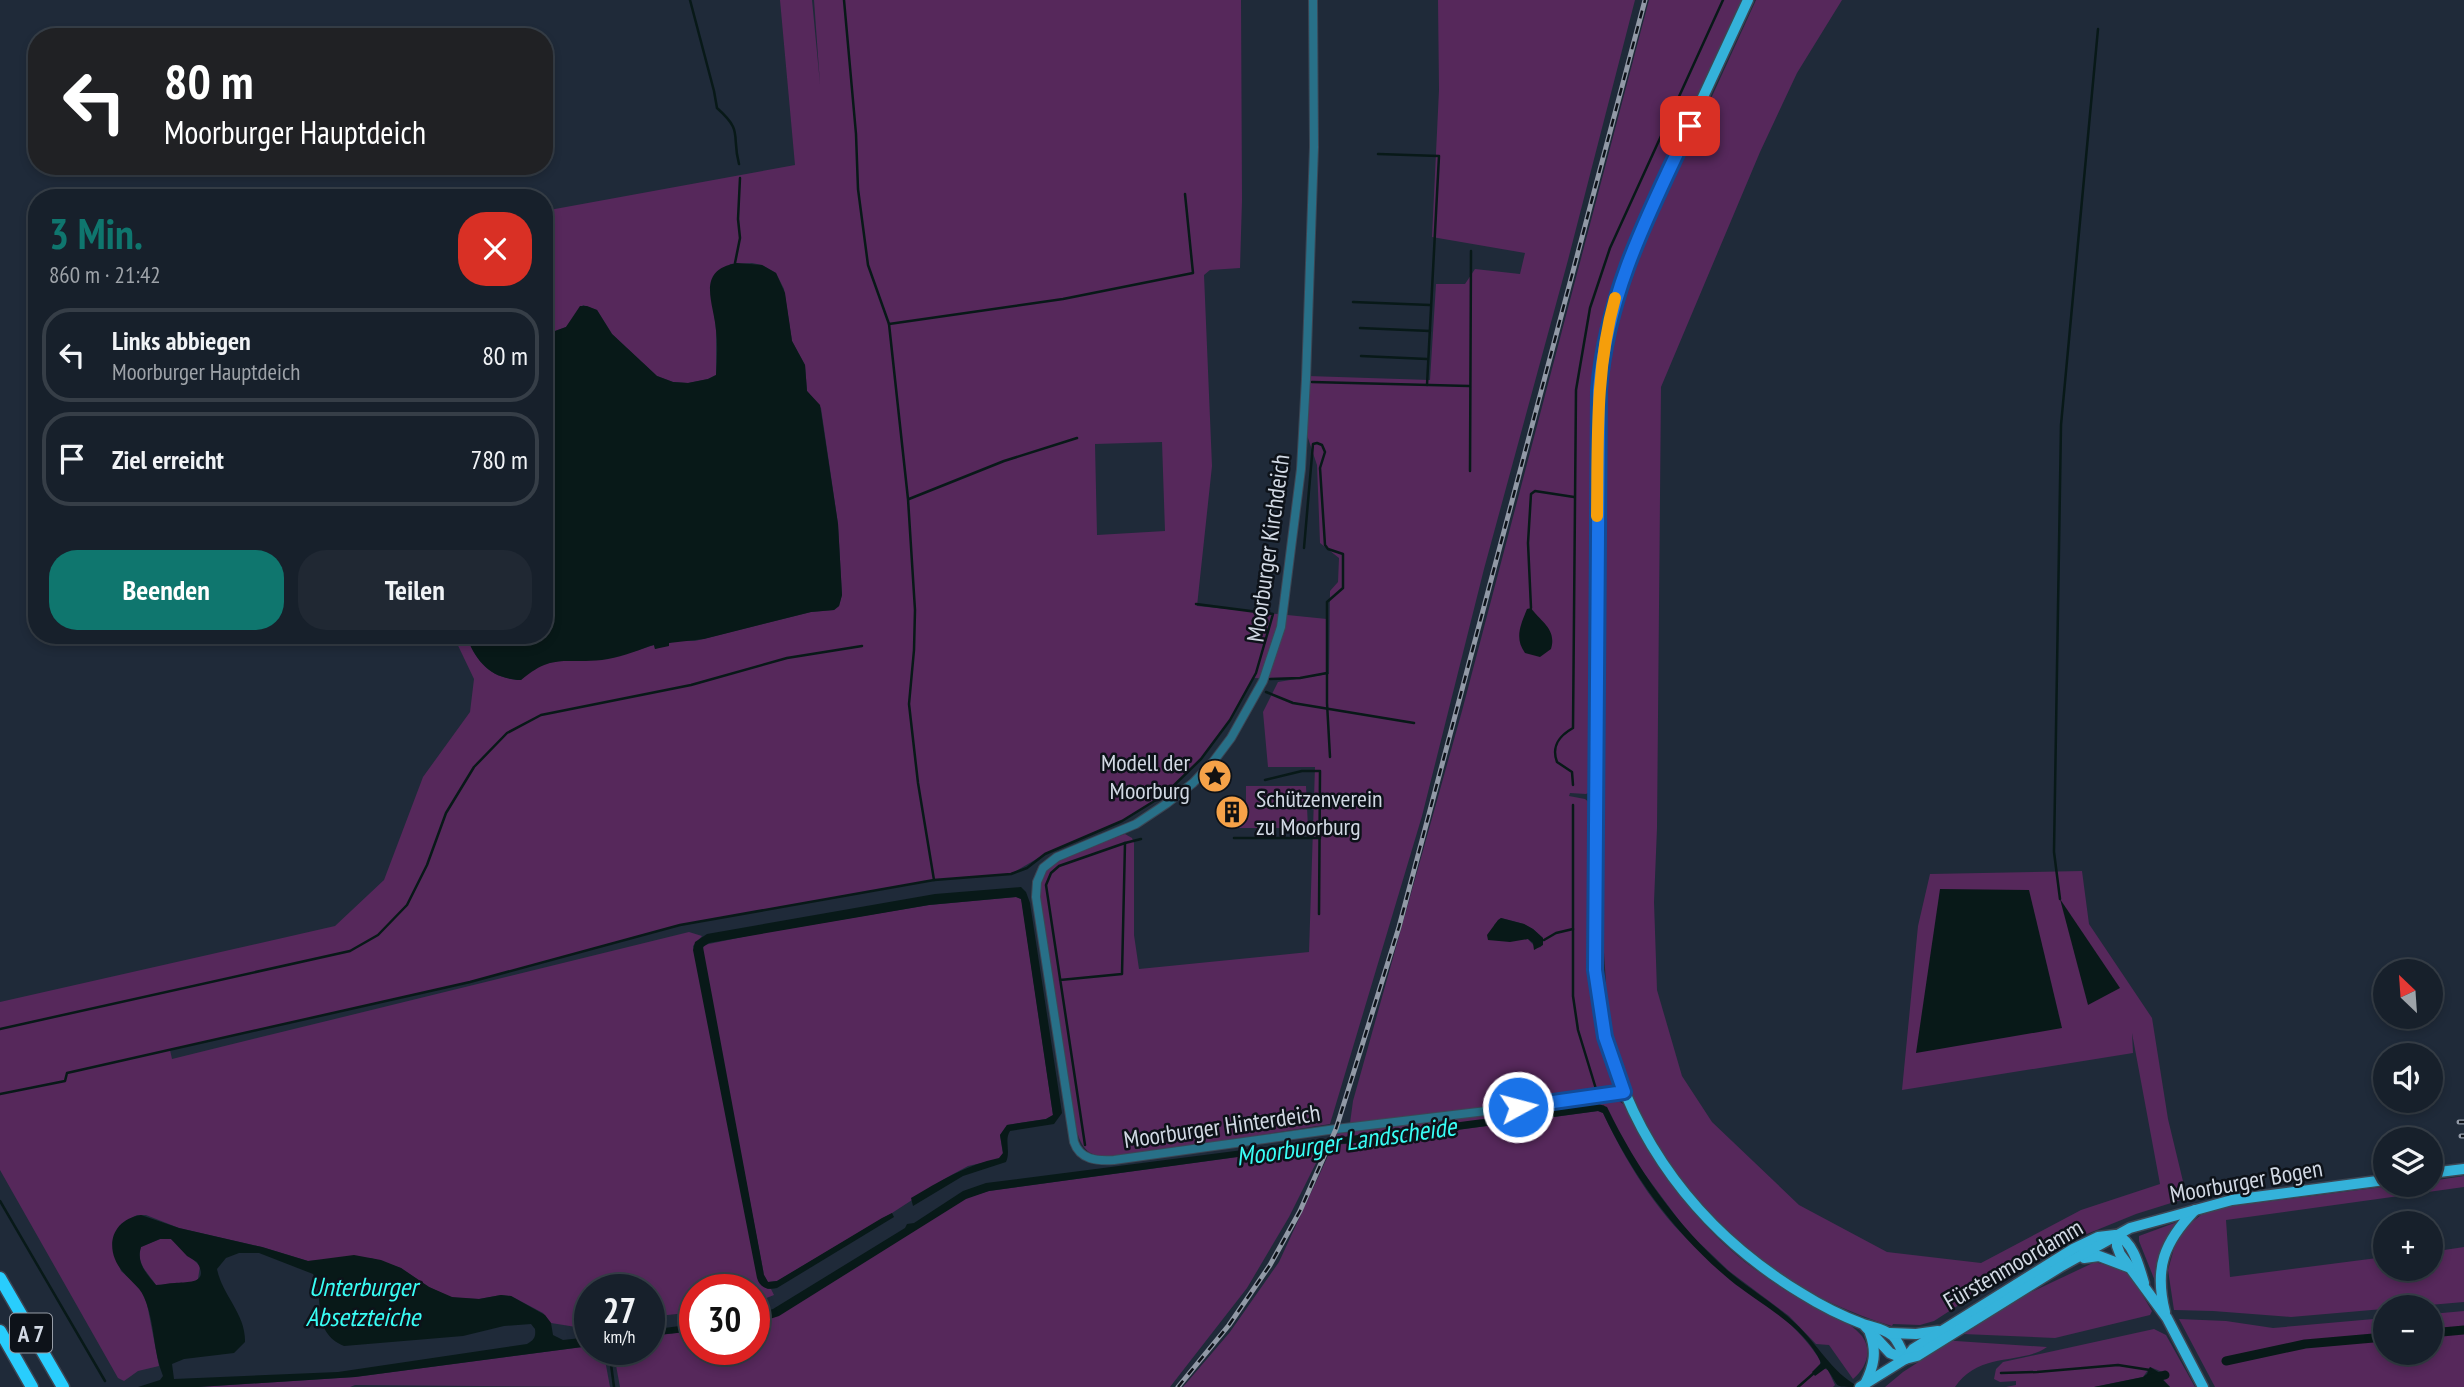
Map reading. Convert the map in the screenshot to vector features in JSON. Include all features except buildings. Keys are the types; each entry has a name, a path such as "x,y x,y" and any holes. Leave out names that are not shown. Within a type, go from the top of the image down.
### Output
{"highway":[{"name":"A 7","path":"0,1278 63,1387"},
{"name":"A 7","path":"0,1331 32,1387"}],"main road":[{"path":"1748,0 1629,259 1609,323 1600,376 1595,970 1605,1037 1624,1092 1650,1144 1668,1172 1689,1200 1719,1232 1748,1258 1802,1294 1865,1327 1890,1333 1916,1334 1944,1329"},
{"path":"2443,1172 2464,1169"},
{"name":"Moorburger Bogen","path":"2118,1235 2138,1226 2232,1200 2373,1182"},
{"path":"2167,1318 2160,1290 2160,1270 2167,1248 2177,1230 2197,1208"},
{"path":"2118,1235 2117,1246 2128,1267 2167,1318 2203,1387"},
{"path":"2118,1235 2130,1247 2146,1288"},
{"name":"Fürstenmoordamm","path":"1863,1385 1878,1371 1917,1356 2118,1235"},
{"name":"Fürstenmoordamm","path":"1905,1359 1913,1349 2073,1249 2098,1237 2118,1235"},
{"path":"2074,1260 2099,1256 2128,1267"},
{"path":"1865,1327 1890,1353 1905,1359"},
{"path":"1865,1327 1874,1345 1878,1371"},
{"path":"1890,1333 1898,1342 1905,1359"}],"street":[{"name":"Moorburger Kirchdeich","path":"1078,1152 1073,1138 1040,925 1037,882 1043,869 1057,858 1136,824 1193,783 1231,738 1263,681 1281,627 1301,469 1306,379 1314,147 1313,0"},
{"name":"Moorburger Hinterdeich","path":"1078,1152 1092,1159 1114,1160 1336,1129 1596,1098 1624,1092"}],"shaded area":[{"path":"780,0 812,0 820,84 814,0 1241,0 1240,268 1210,270 1204,275 1212,466 1197,606 1327,619 1327,672 1309,677 1329,674 1330,591 1338,582 1339,558 1320,543 1317,465 1306,432 1308,376 1430,380 1436,284 1465,284 1475,269 1520,274 1525,253 1432,237 1439,90 1438,0 1635,0 1484,569 1422,816 1330,1124 1117,1158 1090,1152 1082,1144 1076,1129 1040,898 1043,877 1052,865 1071,854 1125,834 1132,838 1134,935 1139,969 1309,952 1315,767 1268,767 1263,712 1278,682 1296,679 1253,678 1230,720 1201,759 1164,795 1122,821 1045,854 1011,874 934,880 680,925 470,982 170,1050 172,1059 689,932 702,936 693,946 764,1274 679,1274 679,1314 665,1315 665,1274 574,1274 574,1327 551,1323 543,1313 511,1296 452,1298 429,1287 401,1268 371,1258 308,1261 262,1247 179,1228 146,1215 137,1215 121,1224 116,1257 121,1271 140,1288 147,1304 159,1366 138,1371 124,1381 118,1378 0,1170 0,1002 335,926 384,880 423,777 470,712 474,679 457,644 470,644 480,661 493,672 521,680 527,673 545,663 632,652 654,645 655,649 674,641 695,641 811,612 834,610 839,606 842,595 838,524 821,408 807,391 805,365 792,341 784,289 776,273 752,263 730,264 714,313 716,375 708,379 688,383 673,382 657,376 612,334 597,310 583,305 566,327 553,332 553,209 795,165","holes":["1162,442 1165,531 1097,535 1095,444"]},
{"path":"1649,0 1743,0 1615,278 1604,322 1593,396 1590,792 1570,793 1569,796 1585,799 1591,804 1591,978 1599,1034 1614,1081 1613,1087 1599,1094 1589,1093 1376,1123 1350,1123 1353,1101 1462,711","holes":["1501,918 1524,924 1543,938 1541,947 1536,948 1528,939 1496,940 1494,925"]},
{"path":"1756,0 1842,0 1797,73 1760,152 1661,387 1654,902 1657,990 1682,1076 1712,1122 1799,1205 1887,1252 1981,1263 2081,1210 2160,1184 2132,1033 2133,1053 1902,1090 1918,926 1930,874 2082,871 2089,924 2152,1018 2168,1119 2187,1198 2136,1214 2082,1236 1982,1290 1934,1321 1920,1325 1892,1326 1836,1305 1784,1276 1737,1240 1696,1199 1661,1151 1633,1099 1613,1043 1601,984 1606,983 1602,922 1605,417 1611,350 1626,290 1637,260 1697,129 1713,108 1708,105"},
{"path":"1246,786 1306,786 1308,828 1237,828 1238,803 1246,803"},
{"path":"1016,897 1021,899 1053,1115 1046,1119 1007,1125 1000,1135 1003,1154 999,1159 968,1166 777,1281 770,1282 770,1274 764,1274 702,952 704,945 929,905"},
{"path":"1611,1099 1623,1104 1680,1195 1735,1254 1768,1279 1796,1297 1842,1320 1862,1336 1867,1348 1867,1359 1853,1379 1829,1345 1816,1344 1789,1316 1729,1271 1687,1231 1635,1161 1604,1105 1336,1138 1337,1133"},
{"path":"1598,1111 1603,1113 1631,1166 1667,1217 1694,1245 1794,1328 1820,1360 1820,1366 1813,1372 1823,1368 1828,1370 1835,1385 1833,1387 1183,1387 1230,1332 1279,1262 1333,1145"},
{"path":"1325,1145 1289,1217 1247,1288 1170,1387 620,1387 616,1365 665,1365 665,1334 679,1333 679,1365 770,1365 770,1318 966,1198 989,1191"},
{"path":"2464,1176 2464,1187 2443,1190 2443,1179"},
{"path":"2373,1188 2373,1197 2392,1197 2226,1220 2230,1277 2373,1259 2373,1281 2443,1281 2443,1250 2464,1247 2464,1302 2443,1304 2443,1295 2373,1295 2373,1310 2291,1317 2174,1310 2168,1270 2175,1245 2187,1226 2201,1215 2224,1207"},
{"path":"2177,1222 2161,1250 2155,1281 2139,1236"},
{"path":"160,1239 171,1239 200,1266 198,1279 193,1283 156,1285 143,1267 140,1253 141,1247"},
{"path":"2095,1262 2128,1271 2152,1311 2150,1315 2055,1338 1963,1334 1964,1329 2006,1304"},
{"path":"2464,1311 2464,1387 2215,1387 2179,1319 2226,1321 2273,1328 2373,1319 2373,1365 2443,1365 2443,1313"},
{"path":"2154,1329 2166,1335 2195,1387 2170,1387 2162,1378 2166,1377 2165,1373 2150,1367 2143,1377 2094,1387 2006,1387 2016,1385 2016,1381 2000,1382 1994,1379 1996,1369 2003,1362"},
{"path":"1951,1341 2047,1347 2025,1356 1976,1368 1955,1387 1885,1387"},
{"path":"574,1348 574,1365 606,1365 610,1387 198,1387 355,1377"}],"water":[{"path":"737,263 762,265 776,273 785,293 792,341 805,365 807,391 820,405 838,524 842,595 839,606 834,610 811,612 704,639 669,643 669,646 655,649 654,645 608,659 559,661 542,666 521,680 493,672 480,661 470,644 553,644 553,332 566,327 580,306 587,306 597,310 612,334 657,376 673,382 688,383 708,379 716,375 717,358 711,280 724,267"},
{"path":"1531,608 1552,636 1551,649 1540,657 1525,653 1520,642 1523,620 1527,609"},
{"path":"1021,887 1026,892 1030,903 1062,1113 1054,1124 1010,1131 1006,1162 963,1176 913,1206 911,1198 932,1186 964,1169 999,1158 1003,1153 1000,1135 1007,1125 1046,1119 1053,1115 1021,899 1016,897 929,905 709,943 703,947 764,1274 756,1274 693,950 695,942 707,934 935,894"},
{"path":"1940,889 2029,890 2062,1028 1916,1053"},
{"path":"2060,899 2120,988 2088,1005"},
{"path":"1501,918 1533,929 1543,938 1543,945 1534,950 1533,943 1528,939 1510,942 1488,940 1487,935"},
{"path":"1599,1104 1607,1107 1645,1174 1691,1234 1727,1270 1795,1323 1840,1374 1859,1387 1837,1385 1826,1368 1815,1376 1812,1372 1821,1363 1814,1350 1793,1327 1730,1280 1692,1244 1642,1182 1603,1113 1598,1111 989,1191 966,1199 779,1316 770,1319 770,1310 963,1191 986,1183"},
{"path":"892,1213 894,1217 777,1288 770,1288 770,1282 777,1281"},
{"name":"Unterburger Absetzteiche","path":"141,1215 179,1228 262,1247 308,1261 354,1255 381,1260 401,1268 429,1287 452,1297 479,1299 511,1296 545,1315 551,1323 553,1335 563,1340 574,1339 574,1348 355,1377 198,1387 138,1387 160,1380 163,1376 144,1297 113,1255 113,1237 122,1223","holes":["160,1239 171,1239 187,1256 197,1262 201,1274 191,1282 156,1285 143,1268 141,1247","239,1253 259,1253 313,1274 323,1323 333,1340 344,1346 463,1336 504,1326 531,1324 535,1329 535,1336 527,1344 338,1372 174,1379 172,1364 184,1359 234,1353 245,1342 242,1322 217,1269 226,1258"]},
{"path":"679,1326 679,1333 665,1334 665,1328"},
{"path":"2150,1367 2160,1373 2170,1387 2094,1387 2143,1377"}],"waterway":[{"path":"690,0 717,108 734,128 739,164"},
{"path":"0,1094 65,1081 67,1073 470,982 680,925 934,880 918,783 909,704 915,610 908,499 889,324 868,265 858,189 844,0"},
{"path":"1573,785 1572,772 1557,762 1555,751 1560,738 1573,728 1576,390 1590,308 1610,248 1723,0"},
{"path":"2060,899 2054,852 2061,425 2098,29"},
{"path":"1378,154 1439,156 1427,385"},
{"path":"735,263 740,238 740,178"},
{"path":"889,324 1063,299 1193,273 1185,194"},
{"path":"1470,471 1471,251"},
{"path":"1353,302 1430,305"},
{"path":"1360,328 1430,331"},
{"path":"1361,356 1427,359"},
{"path":"1312,382 1469,386"},
{"path":"909,499 1004,461 1077,438"},
{"path":"1304,548 1313,444 1317,443 1322,445 1325,452 1320,468 1325,545 1328,549 1343,554 1343,588 1327,602 1330,757"},
{"path":"1531,608 1528,543 1531,494 1535,491 1574,497"},
{"path":"934,880 1011,874 1027,868 1045,854 1122,821 1164,795 1201,759 1230,720 1256,673 1273,614 1196,604"},
{"path":"0,1029 350,951 378,935 407,905 427,865 446,813 474,767 507,733 541,715 691,685 787,658 862,646"},
{"path":"1270,679 1300,678 1327,673"},
{"path":"1266,692 1293,703 1414,723"},
{"path":"1265,780 1302,771 1320,771 1319,914"},
{"path":"1573,805 1573,996 1578,1030 1596,1089"},
{"path":"1234,838 1320,838"},
{"path":"1125,843 1141,839"},
{"path":"1060,980 1122,974 1125,843 1059,866 1051,873 1046,885 1085,1145"},
{"path":"1544,940 1556,933 1573,929"},
{"path":"0,1201 105,1381"},
{"path":"2443,1332 2464,1330"},
{"path":"2226,1361 2305,1344 2373,1338"},
{"path":"611,1365 614,1387"},
{"path":"2001,1373 2118,1365 2150,1370"},
{"path":"1798,1387 1814,1373"},
{"name":"Moorburger Landscheide","path":"2149,1379 2165,1375"}],"railway":[{"path":"1178,1387 1229,1325 1270,1265 1300,1211 1336,1129 1399,927 1645,0"},
{"path":"2459,1122 2464,1122"}],"slow traffic":[{"path":"1597,516 1600,376 1615,298"}],"place":[{"name":"Modell der Moorburg","path":"1215,776"},
{"name":"Schützenverein zu Moorburg","path":"1232,812"}],"route":[{"path":"1518,1107 1624,1092 1605,1037 1595,970 1599,390 1605,341 1618,289 1633,248 1690,126"}]}
